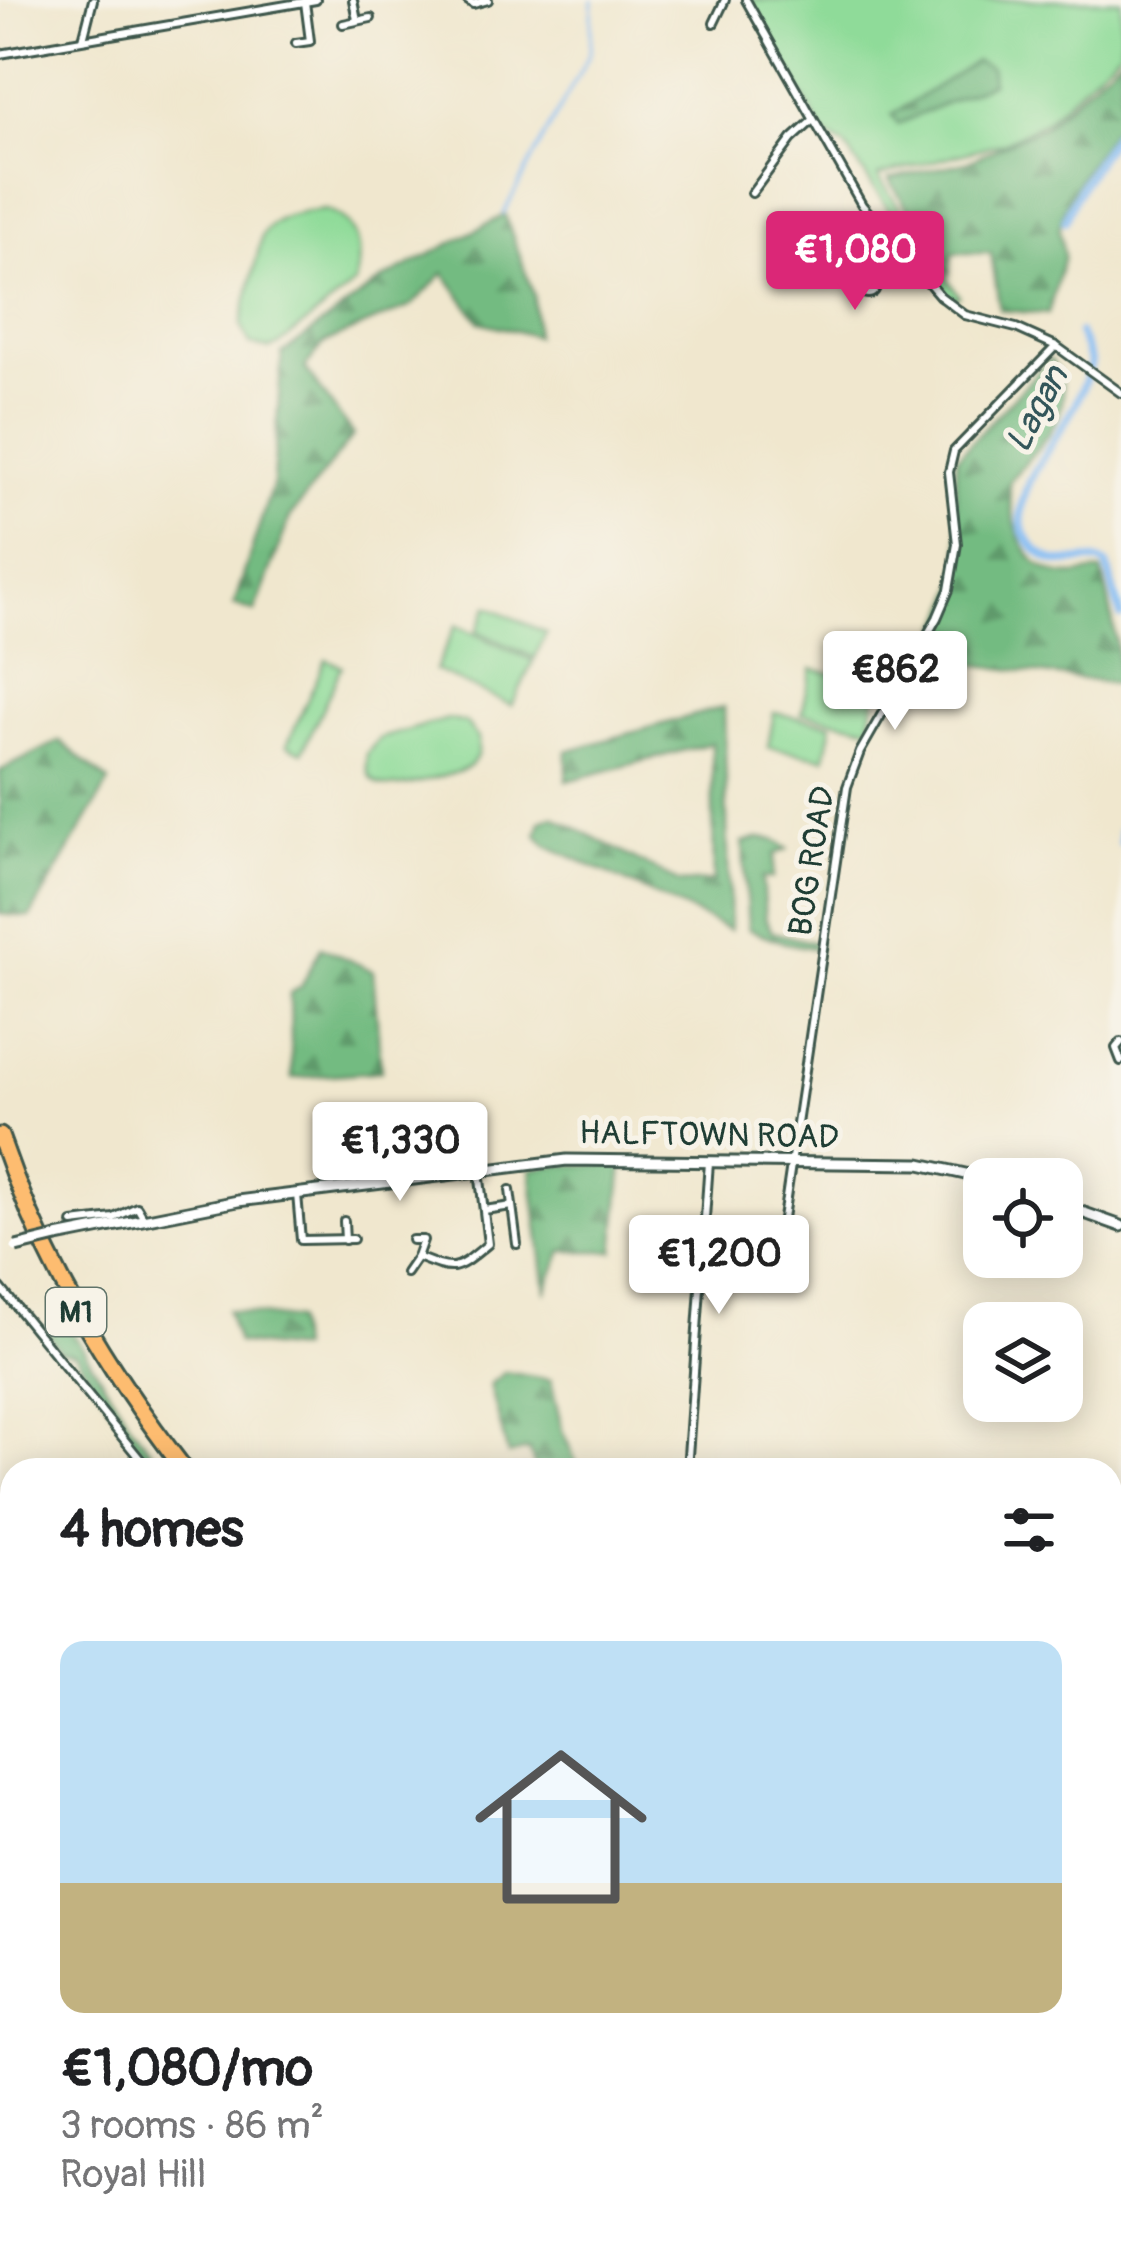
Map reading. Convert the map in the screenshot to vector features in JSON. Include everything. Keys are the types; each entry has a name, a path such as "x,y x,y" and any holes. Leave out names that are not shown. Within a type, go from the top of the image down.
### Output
{"highway":[{"name":"M1","path":"0,1136 36,1231 79,1317 120,1384 176,1458"},
{"name":"M1","path":"0,1160 74,1327 111,1388 163,1458"}],"street":[{"path":"83,39 93,0"},
{"path":"0,54 316,0"},
{"path":"353,0 357,21"},
{"path":"467,0 473,4 488,0"},
{"path":"713,19 725,0"},
{"path":"746,0 862,205 948,305 1056,346 1121,392"},
{"path":"296,43 310,41 305,2"},
{"path":"343,24 371,18"},
{"path":"752,194 792,139 813,121"},
{"path":"874,280 902,255"},
{"name":"BOG ROAD","path":"774,1279 848,787 860,752 949,590 957,544 949,472 953,451 1056,346"},
{"path":"1121,1042 1116,1048 1121,1061"},
{"name":"HALFTOWN ROAD","path":"0,1250 204,1206 567,1160 920,1164 963,1173"},
{"path":"687,1458 709,1161"},
{"path":"417,1257 447,1269 465,1265 488,1244 479,1171"},
{"path":"510,1190 517,1244"},
{"path":"297,1194 301,1240 349,1239 344,1221"},
{"path":"484,1210 512,1206"},
{"name":"HALFTOWN ROAD","path":"73,1223 114,1218 137,1207 144,1220"},
{"path":"1083,1212 1121,1226"},
{"path":"406,1273 422,1240 412,1240"},
{"path":"0,1287 139,1458"}],"green space":[{"path":"750,0 1121,0 1121,49 1045,121 1005,142 878,176 959,296 951,300 845,146 824,134"},
{"path":"1121,56 1121,118 1064,209 1059,230 1064,256 1048,314 1000,310 991,253 952,253 949,274 889,179 966,162 1044,126"},
{"path":"976,61 991,68 991,83 898,124 892,115"},
{"path":"325,210 346,222 356,239 355,284 279,345 269,349 250,344 241,325 262,236 282,218"},
{"path":"505,215 534,296 535,336 480,322 444,273 411,306 324,343 305,368 353,435 290,517 255,612 234,605 273,483 282,354 382,280"},
{"path":"1050,359 1060,376 1060,409 1044,439 1009,482 1013,513 1023,544 1043,567 1074,575 1102,572 1116,644 1117,684 950,661 961,633 940,627 960,561 957,457"},
{"path":"488,606 546,633 535,658 477,631"},
{"path":"456,625 533,661 512,706 435,670"},
{"path":"326,659 342,666 302,752 287,745"},
{"path":"812,669 878,684 869,727 802,713"},
{"path":"724,707 730,930 546,845 537,835 541,821 553,816 680,883 714,881 712,743 567,781 567,751"},
{"path":"774,713 832,724 825,758 768,747"},
{"path":"448,719 466,723 478,738 477,755 468,767 400,786 371,779 367,753 380,738"},
{"path":"60,741 109,782 30,917 0,914 0,771"},
{"path":"760,838 788,849 775,854 773,878 762,878 765,918 772,932 819,944 818,949 748,929 743,843"},
{"path":"321,947 373,971 381,1071 292,1078 290,993 301,987"},
{"path":"623,1165 614,1251 563,1251 546,1290 531,1169"},
{"path":"52,1300 157,1458 145,1458 75,1354 59,1351 45,1327 59,1321"},
{"path":"227,1310 295,1320 298,1350 237,1343"},
{"path":"505,1372 551,1380 562,1430 574,1458 532,1458 529,1450 508,1455 490,1384"}],"waterway":[{"path":"503,214 590,53 593,0"},
{"name":"Lagan","path":"1065,221 1082,184 1121,125"},
{"name":"Lagan","path":"1079,333 1091,363 1076,403 1028,486 1022,524 1029,541 1053,560 1107,565 1121,616"},
{"name":"Lagan","path":"1121,830 1121,843"}]}
